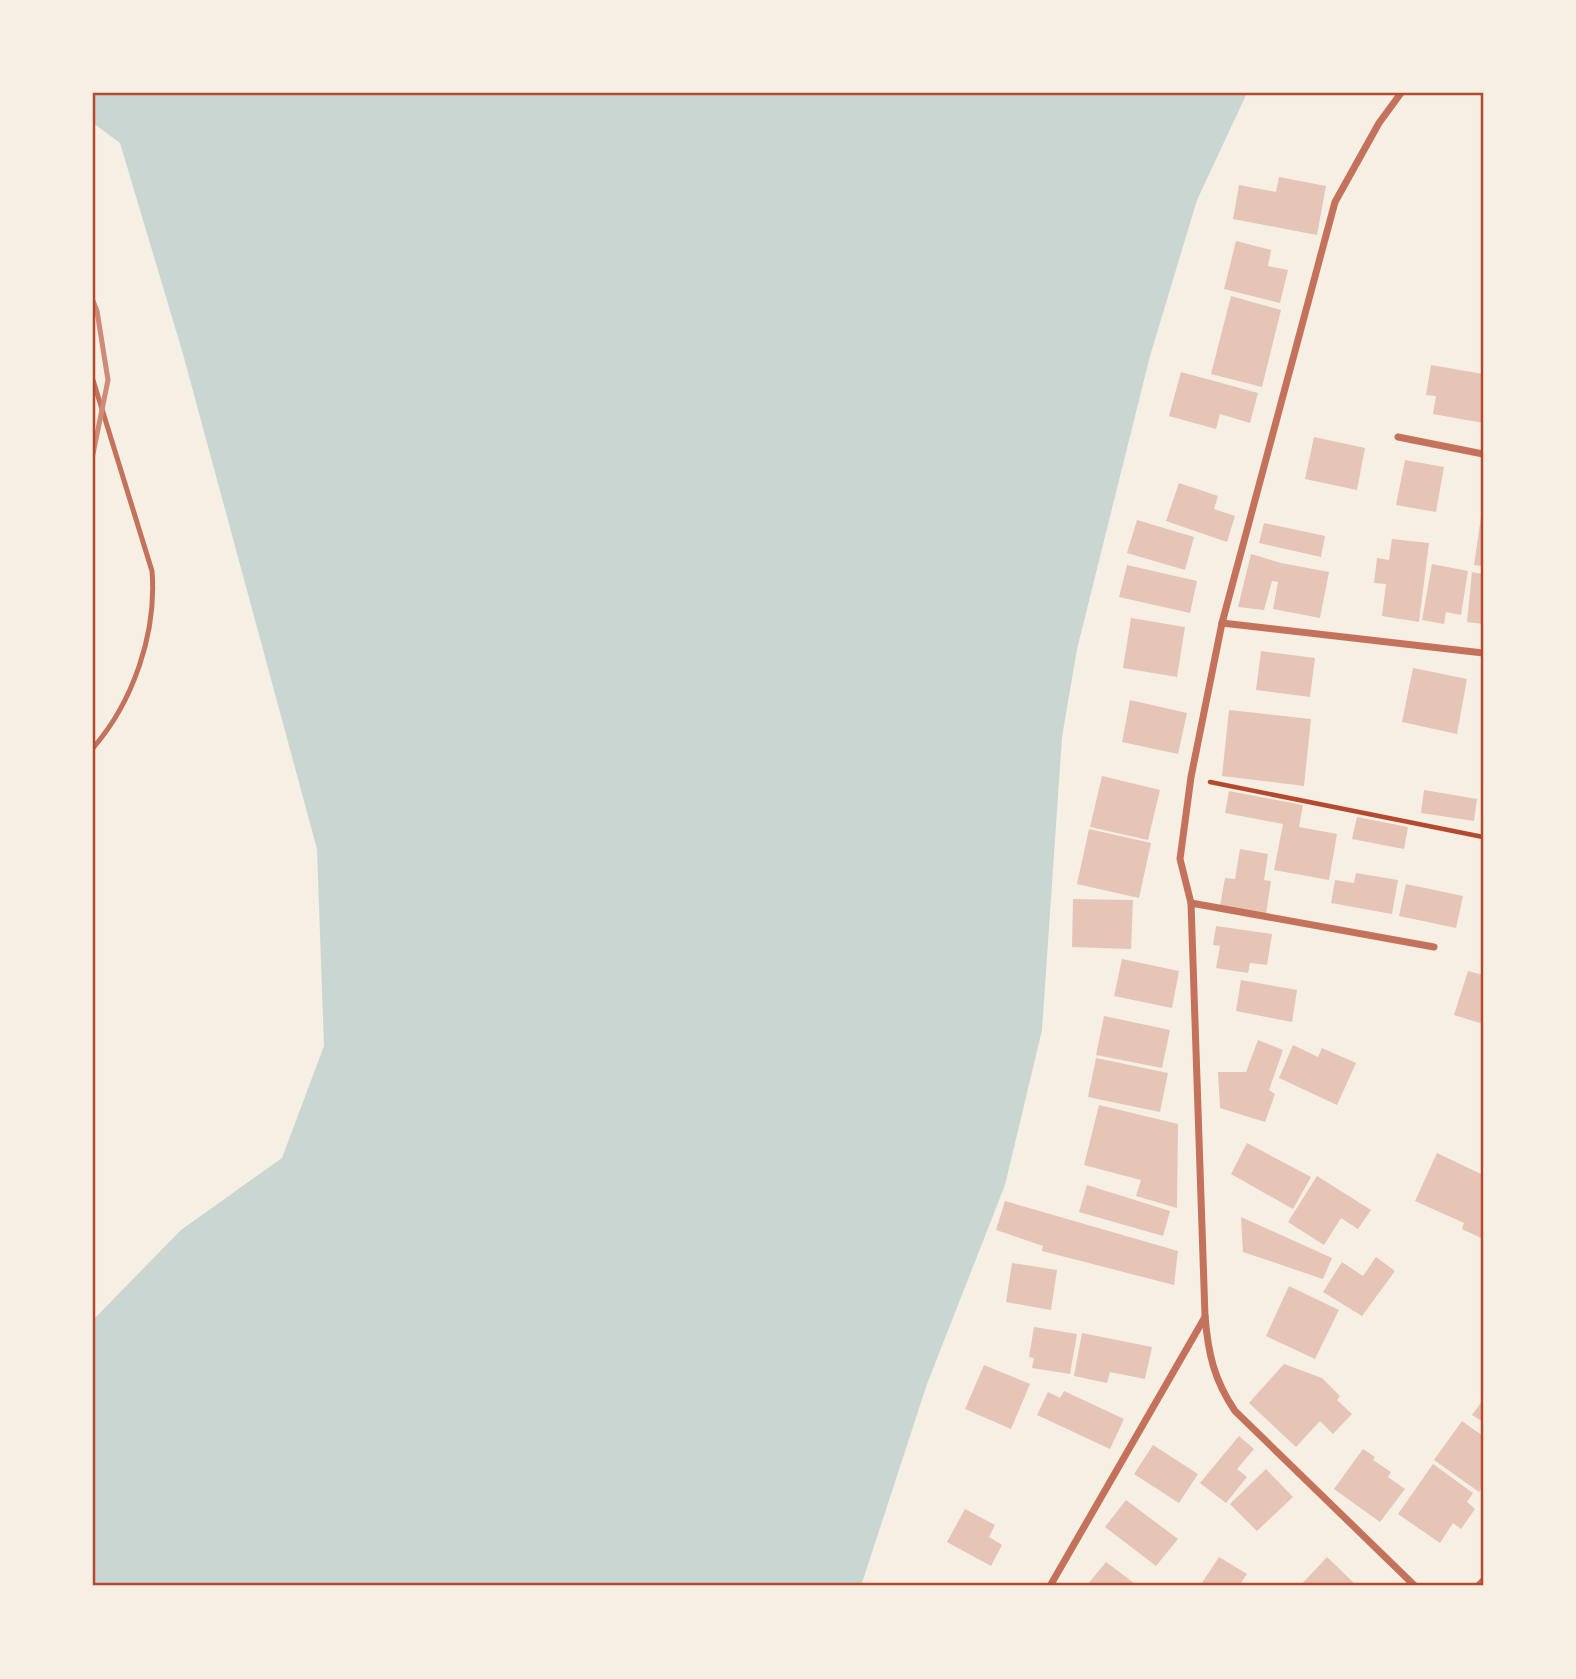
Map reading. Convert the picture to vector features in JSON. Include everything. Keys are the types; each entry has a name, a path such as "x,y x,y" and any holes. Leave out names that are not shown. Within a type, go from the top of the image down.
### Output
{"street":[{"path":"1401,93 1372,134 1335,202 1222,623 1191,777 1180,859 1191,904 1205,1316 1212,1368 1220,1389 1236,1411 1415,1586"},
{"path":"1398,437 1483,454"},
{"path":"1222,623 1483,653"},
{"path":"1191,904 1434,947"},
{"path":"1050,1586 1205,1316"},
{"path":"1478,1586 1483,1581"}],"lane":[{"path":"93,380 152,571 154,591 130,692 121,711 93,748"}],"path":[{"path":"1191,777 1483,837"}],"shaded area":[{"path":"93,93 1247,93 1197,200 1150,356 1077,649 1062,737 1042,1030 1005,1185 927,1384 861,1586 93,1586 93,1320 181,1230 282,1158 324,1046 317,849 183,354 120,143 93,123"}],"building":[{"path":"1279,177 1326,186 1317,235 1233,219 1239,185 1276,192"},
{"path":"1236,241 1271,250 1268,266 1288,270 1280,303 1224,289"},
{"path":"1231,296 1281,310 1262,387 1211,374"},
{"path":"1431,365 1483,374 1483,423 1433,414 1436,396 1426,395"},
{"path":"1181,372 1258,393 1250,423 1220,414 1216,429 1169,416"},
{"path":"1314,437 1365,448 1357,490 1305,479"},
{"path":"1405,460 1444,467 1436,512 1396,505"},
{"path":"1179,483 1218,496 1214,509 1235,516 1227,542 1166,521"},
{"path":"1483,510 1483,566 1474,565"},
{"path":"1137,520 1194,537 1185,570 1127,553"},
{"path":"1264,523 1325,536 1321,557 1259,543"},
{"path":"1392,539 1429,543 1419,622 1382,616 1386,584 1374,583 1377,558 1389,560"},
{"path":"1251,554 1329,572 1320,618 1273,609 1278,582 1272,581 1264,610 1238,607"},
{"path":"1432,564 1468,571 1461,615 1446,612 1444,624 1422,620"},
{"path":"1127,565 1197,581 1190,613 1119,597"},
{"path":"1472,572 1483,574 1483,624 1467,622"},
{"path":"1131,618 1185,627 1177,677 1123,668"},
{"path":"1261,651 1315,658 1310,697 1256,690"},
{"path":"1413,668 1467,679 1457,734 1402,722"},
{"path":"1130,700 1187,713 1178,754 1122,742"},
{"path":"1229,710 1311,719 1304,786 1222,776"},
{"path":"1102,776 1160,790 1148,840 1090,827"},
{"path":"1424,790 1477,799 1474,821 1421,813"},
{"path":"1229,791 1303,805 1299,827 1337,834 1329,880 1274,870 1283,824 1225,813"},
{"path":"1357,817 1408,827 1404,849 1352,839"},
{"path":"1089,829 1151,843 1139,898 1077,884"},
{"path":"1240,849 1268,854 1264,880 1271,881 1266,914 1220,906 1225,878 1235,879"},
{"path":"1356,873 1398,880 1392,914 1331,903 1335,880 1354,883"},
{"path":"1406,884 1463,896 1456,928 1399,916"},
{"path":"1073,899 1133,900 1131,949 1072,947"},
{"path":"1216,926 1272,934 1267,965 1250,963 1248,973 1216,968 1220,946 1213,945"},
{"path":"1122,959 1179,971 1172,1008 1114,996"},
{"path":"1468,971 1483,975 1483,1024 1454,1015"},
{"path":"1241,980 1297,990 1292,1022 1236,1011"},
{"path":"1104,1016 1170,1030 1162,1068 1096,1055"},
{"path":"1258,1040 1283,1050 1269,1090 1275,1094 1265,1122 1220,1108 1218,1072 1246,1072"},
{"path":"1293,1045 1318,1057 1322,1048 1356,1063 1337,1105 1279,1078"},
{"path":"1096,1058 1168,1073 1160,1112 1088,1097"},
{"path":"1099,1105 1178,1124 1177,1208 1136,1196 1141,1180 1084,1165"},
{"path":"1247,1143 1311,1177 1293,1209 1231,1174"},
{"path":"1437,1153 1483,1175 1483,1239 1462,1229 1464,1223 1415,1201"},
{"path":"1317,1176 1371,1210 1358,1229 1341,1218 1324,1245 1288,1222"},
{"path":"1087,1185 1170,1211 1163,1236 1079,1212"},
{"path":"1005,1201 1178,1251 1174,1285 1042,1251 1043,1246 996,1230"},
{"path":"1241,1217 1332,1258 1323,1279 1243,1252"},
{"path":"1376,1257 1395,1271 1362,1316 1323,1292 1342,1262 1363,1276"},
{"path":"1012,1263 1057,1270 1051,1310 1006,1302"},
{"path":"1289,1286 1339,1310 1315,1359 1266,1336"},
{"path":"1034,1327 1077,1334 1070,1374 1032,1368 1034,1358 1029,1357"},
{"path":"1082,1333 1152,1347 1145,1379 1110,1372 1107,1383 1074,1376"},
{"path":"1284,1364 1322,1378 1340,1396 1337,1400 1352,1414 1333,1434 1320,1421 1296,1447 1249,1403"},
{"path":"984,1365 1030,1384 1011,1429 965,1409"},
{"path":"1064,1391 1124,1419 1110,1449 1037,1415 1048,1392 1060,1398"},
{"path":"1483,1400 1483,1422 1472,1415"},
{"path":"1462,1421 1483,1436 1483,1485 1479,1492 1434,1460"},
{"path":"1239,1436 1254,1449 1237,1469 1247,1477 1226,1503 1200,1483"},
{"path":"1153,1445 1198,1474 1179,1503 1134,1474"},
{"path":"1363,1449 1375,1457 1373,1460 1391,1472 1388,1477 1405,1489 1380,1522 1334,1489"},
{"path":"1433,1464 1473,1493 1467,1502 1475,1509 1461,1529 1453,1523 1440,1543 1398,1514"},
{"path":"1266,1469 1293,1497 1257,1531 1230,1504"},
{"path":"1126,1500 1178,1539 1156,1566 1105,1527"},
{"path":"965,1509 995,1525 989,1537 1002,1545 991,1566 947,1542"},
{"path":"1219,1557 1247,1574 1239,1586 1200,1586"},
{"path":"1327,1557 1357,1586 1300,1586"},
{"path":"1106,1562 1138,1586 1088,1584"}],"railway":[{"path":"93,301 108,380 93,454"}]}
